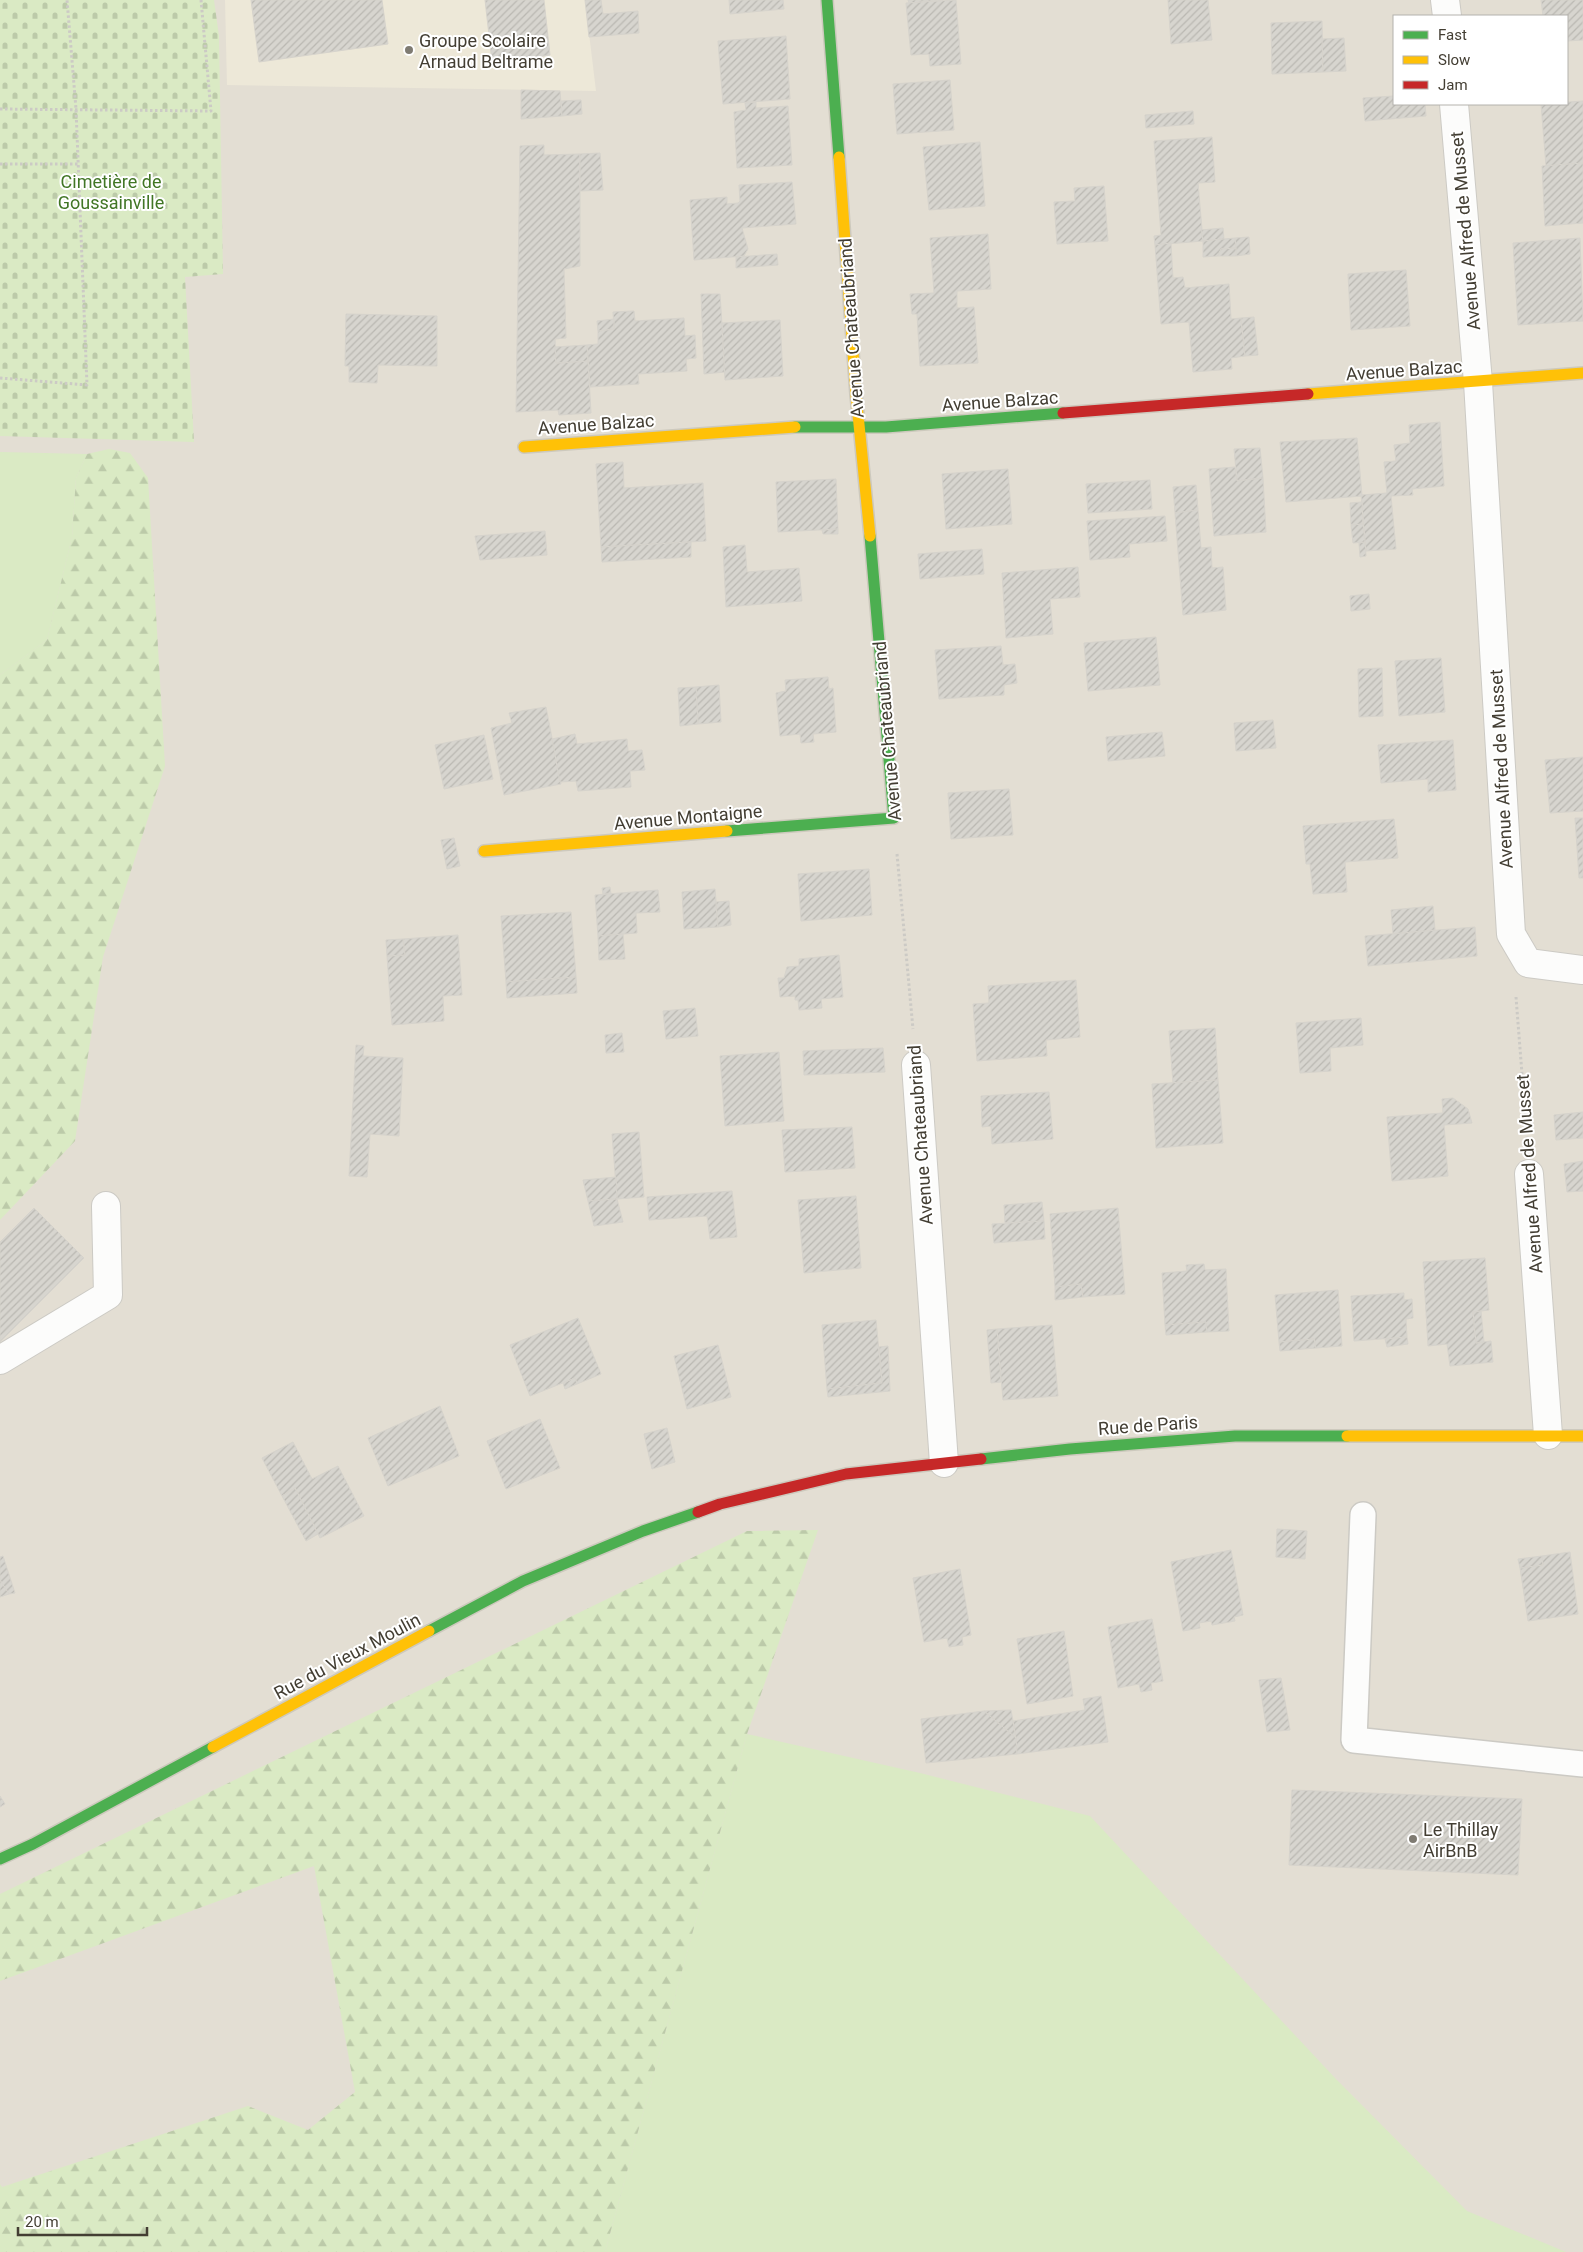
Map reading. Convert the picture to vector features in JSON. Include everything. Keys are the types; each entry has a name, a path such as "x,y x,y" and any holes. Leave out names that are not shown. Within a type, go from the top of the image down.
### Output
{"street":[{"name":"Avenue Chateaubriand","path":"828,0 859,428 865,473 894,818"},
{"path":"1445,0 1447,15"},
{"name":"Avenue Alfred de Musset","path":"1454,105 1478,382 1511,934 1528,963 1583,970"},
{"name":"Avenue Balzac","path":"524,447 812,426 859,428 1583,373"},
{"name":"Avenue Montaigne","path":"484,851 894,818"},
{"name":"Avenue Chateaubriand","path":"916,1065 944,1463"},
{"name":"Avenue Alfred de Musset","path":"1529,1174 1548,1435"},
{"path":"0,1360 108,1295 106,1206"},
{"name":"Rue de Paris","path":"720,1504 846,1474 1070,1449 1235,1436 1583,1436"},
{"name":"Rue du Vieux Moulin","path":"0,1859 42,1839 523,1581 643,1531 720,1504"}],"lane":[{"path":"1363,1515 1354,1740 1583,1764"}],"path":[{"path":"0,378 87,385 76,109 67,0"},
{"path":"0,109 211,111 201,0"},
{"path":"0,164 78,164"},
{"name":"Avenue Chateaubriand","path":"894,818 916,1065"},
{"name":"Avenue Alfred de Musset","path":"1515,992 1529,1174"}],"shaded area":[{"path":"0,0 1583,0 1583,2252 0,2252"},
{"name":"Groupe Scolaire Arnaud Beltrame","path":"225,0 585,0 596,91 227,85"}],"green space":[{"name":"Cimetière de Goussainville","path":"0,0 214,0 219,36 223,274 185,277 194,442 0,436"},
{"path":"109,449 130,453 148,478 165,766 103,957 75,1141 0,1220 0,675 47,640 72,537 76,478 87,454"},
{"path":"0,452 87,454 76,478 72,537 47,640 0,675"},
{"path":"818,1530 747,1734 605,2252 0,2252 0,2184 2,2187 248,2106 308,2130 355,2092 314,1866 0,1981 0,1894 747,1531"},
{"path":"747,1734 920,1773 1090,1816 1336,2079 1467,2211 1566,2252 605,2252"}],"building":[{"path":"251,0 382,0 388,44 259,62"},
{"path":"485,0 544,0 550,55 537,57 538,62 531,63 531,57 492,62"},
{"path":"585,0 601,0 603,14 638,11 639,33 589,37"},
{"path":"729,0 783,0 784,9 730,14"},
{"path":"908,0 943,0 909,3"},
{"path":"956,0 961,64 930,66 929,54 911,55 906,3"},
{"path":"1168,0 1208,0 1212,40 1171,44"},
{"path":"1541,0 1583,0 1583,40 1568,41 1568,15 1543,15"},
{"path":"1322,21 1323,72 1272,74 1271,23"},
{"path":"786,36 790,99 723,104 718,41"},
{"path":"1344,38 1346,71 1323,72 1322,39"},
{"path":"950,80 954,130 897,134 893,84"},
{"path":"521,90 560,91 562,116 521,119"},
{"path":"1393,96 1393,105 1425,105 1426,116 1365,121 1363,98"},
{"path":"581,100 582,114 562,116 561,101"},
{"path":"1583,101 1583,163 1546,166 1541,105 1568,105 1568,102"},
{"path":"756,102 756,108 788,106 792,165 737,168 734,112 746,110 745,103"},
{"path":"1193,111 1194,124 1146,128 1145,115"},
{"path":"1212,137 1215,182 1198,183 1203,241 1155,245 1154,236 1161,235 1154,141"},
{"path":"980,142 985,206 929,210 923,147"},
{"path":"544,145 544,155 580,154 580,266 564,269 566,338 555,339 556,363 588,361 591,413 559,415 558,410 516,412 520,146"},
{"path":"600,153 603,190 580,191 580,154"},
{"path":"1583,163 1583,223 1545,226 1542,166"},
{"path":"792,182 796,224 742,228 748,249 744,256 694,260 690,200 727,197 727,204 738,203 740,201 739,185"},
{"path":"1104,186 1108,241 1057,244 1054,202 1075,201 1074,188"},
{"path":"1223,228 1224,239 1203,241 1201,230"},
{"path":"988,234 991,289 957,291 957,308 974,307 978,363 920,366 917,314 912,314 910,294 934,293 930,238"},
{"path":"1249,237 1250,254 1236,256 1235,238"},
{"path":"1235,238 1236,248 1221,249 1218,256 1203,257 1203,241"},
{"path":"1580,238 1583,321 1518,325 1513,243"},
{"path":"1171,243 1173,278 1183,277 1185,288 1229,284 1231,319 1241,318 1245,356 1231,358 1232,369 1193,372 1189,322 1161,324 1155,245"},
{"path":"1236,248 1236,256 1218,256 1221,249"},
{"path":"777,254 778,265 736,268 736,257"},
{"path":"1406,270 1410,326 1351,330 1348,274"},
{"path":"701,294 720,294 725,372 704,374"},
{"path":"634,311 635,321 684,318 685,336 695,335 696,358 686,359 687,371 638,374 639,384 590,387 587,345 598,344 598,331 614,329 613,312"},
{"path":"346,314 437,316 437,366 378,365 377,383 349,382 349,366 345,366"},
{"path":"1254,317 1258,355 1245,356 1241,318"},
{"path":"614,319 614,329 598,331 597,321"},
{"path":"780,320 783,376 725,380 722,323"},
{"path":"587,345 588,361 556,363 555,347"},
{"path":"1440,422 1444,486 1412,489 1413,495 1391,496 1396,549 1366,551 1361,495 1387,493 1384,462 1396,461 1394,445 1410,443 1409,425"},
{"path":"1357,438 1362,496 1286,502 1280,442"},
{"path":"1260,448 1263,478 1237,481 1234,449"},
{"path":"623,462 624,488 703,483 706,541 601,547 596,464"},
{"path":"1235,467 1237,481 1263,478 1266,532 1214,536 1209,469"},
{"path":"1008,469 1012,524 946,529 942,474"},
{"path":"836,479 838,529 778,532 776,482"},
{"path":"1150,480 1152,509 1088,513 1086,484"},
{"path":"1196,485 1198,510 1175,513 1173,487"},
{"path":"1362,502 1363,524 1351,525 1350,503"},
{"path":"1198,510 1201,548 1211,547 1212,568 1223,567 1226,610 1183,615 1175,513"},
{"path":"1165,516 1167,541 1129,544 1130,557 1090,560 1087,521"},
{"path":"1363,524 1365,542 1353,543 1351,525"},
{"path":"838,529 838,534 823,534 822,530"},
{"path":"545,531 547,555 480,560 475,536"},
{"path":"691,542 691,557 602,562 601,547"},
{"path":"1365,542 1366,556 1360,557 1359,543"},
{"path":"745,545 747,572 799,568 802,601 726,607 723,547"},
{"path":"982,549 984,574 920,579 918,554"},
{"path":"1078,567 1080,597 1050,599 1053,634 1006,638 1002,573"},
{"path":"1369,594 1370,609 1351,611 1350,596"},
{"path":"1156,637 1160,685 1088,691 1084,643"},
{"path":"1001,646 1003,665 1015,664 1017,683 1004,685 1004,695 939,699 935,650"},
{"path":"1441,658 1445,712 1399,716 1395,661"},
{"path":"1382,668 1383,716 1359,717 1358,669"},
{"path":"828,677 829,689 833,688 836,732 813,734 814,742 801,743 800,734 780,736 776,693 786,691 785,680"},
{"path":"719,685 721,722 698,724 696,687"},
{"path":"696,687 698,724 680,726 678,688"},
{"path":"546,707 561,784 504,795 491,728 512,723 509,713"},
{"path":"1273,720 1276,748 1236,751 1234,723"},
{"path":"1162,732 1165,756 1108,761 1106,737"},
{"path":"575,734 577,744 627,739 628,751 642,750 645,770 630,771 631,787 578,791 576,781 560,782 552,739"},
{"path":"484,735 493,779 444,789 435,745"},
{"path":"1453,740 1456,790 1428,792 1428,779 1381,783 1378,745"},
{"path":"1583,757 1583,811 1550,813 1545,760"},
{"path":"1009,789 1013,835 951,839 948,793"},
{"path":"1575,818 1583,818 1583,847 1577,847"},
{"path":"1394,819 1398,858 1345,862 1347,892 1313,894 1310,864 1306,864 1303,826"},
{"path":"454,838 460,866 447,869 441,840"},
{"path":"1577,847 1583,847 1583,878 1579,878"},
{"path":"869,869 872,915 801,921 798,874"},
{"path":"610,887 611,894 603,894 602,888"},
{"path":"715,889 718,927 684,929 682,892"},
{"path":"658,890 660,912 636,913 637,933 598,936 595,895"},
{"path":"729,901 731,925 718,927 716,902"},
{"path":"1433,906 1435,930 1393,934 1391,910"},
{"path":"571,912 576,977 506,982 501,916"},
{"path":"1475,927 1477,956 1368,966 1365,936"},
{"path":"623,934 625,959 599,960 598,936"},
{"path":"458,935 462,995 443,996 444,1021 392,1025 387,956 405,955 403,939"},
{"path":"403,939 405,955 387,956 386,940"},
{"path":"839,955 843,997 821,999 822,1008 799,1010 798,1000 795,1000 795,996 780,997 778,978 784,978 787,967 799,966 799,959"},
{"path":"576,977 577,993 507,998 506,982"},
{"path":"1076,980 1080,1037 1046,1040 1047,1056 977,1061 973,1004 989,1003 988,986"},
{"path":"695,1008 698,1036 666,1039 663,1011"},
{"path":"1361,1018 1363,1045 1330,1048 1331,1071 1300,1073 1296,1023"},
{"path":"1215,1028 1218,1080 1173,1083 1169,1031"},
{"path":"622,1033 624,1052 606,1053 605,1035"},
{"path":"356,1045 364,1046 363,1056 403,1058 399,1136 370,1134 367,1177 349,1176"},
{"path":"883,1048 885,1072 804,1075 803,1051"},
{"path":"779,1052 784,1121 725,1126 720,1056"},
{"path":"1218,1080 1223,1143 1156,1148 1152,1084"},
{"path":"1049,1092 1053,1139 992,1144 991,1126 982,1127 981,1096"},
{"path":"1453,1098 1468,1109 1472,1123 1444,1125 1448,1176 1392,1181 1387,1117 1443,1113 1442,1099"},
{"path":"1583,1112 1583,1138 1556,1140 1554,1115"},
{"path":"852,1127 855,1168 785,1172 782,1130"},
{"path":"639,1132 644,1197 617,1199 612,1134"},
{"path":"1583,1161 1583,1191 1567,1192 1564,1164"},
{"path":"616,1177 617,1199 588,1201 583,1180"},
{"path":"732,1191 737,1237 710,1239 707,1216 649,1220 647,1197"},
{"path":"856,1196 861,1268 804,1273 798,1200"},
{"path":"617,1199 623,1222 594,1226 588,1201"},
{"path":"1042,1202 1044,1221 1005,1223 1004,1205"},
{"path":"34,1208 84,1258 0,1342 0,1242"},
{"path":"1118,1208 1125,1294 1083,1297 1081,1284 1055,1287 1050,1214"},
{"path":"1044,1221 1045,1239 994,1243 992,1224"},
{"path":"1485,1258 1489,1310 1473,1312 1476,1343 1491,1341 1493,1362 1450,1366 1447,1344 1428,1346 1423,1262"},
{"path":"1204,1264 1205,1270 1226,1269 1229,1331 1207,1332 1206,1322 1165,1325 1162,1273 1187,1271 1186,1265"},
{"path":"1081,1284 1083,1297 1055,1300 1055,1287"},
{"path":"1338,1290 1342,1346 1316,1348 1314,1339 1279,1342 1275,1295"},
{"path":"1404,1293 1404,1300 1412,1299 1413,1318 1406,1319 1407,1337 1354,1341 1351,1296"},
{"path":"1481,1311 1484,1342 1476,1343 1473,1312"},
{"path":"578,1318 601,1374 577,1384 575,1378 530,1396 510,1345"},
{"path":"876,1320 882,1383 827,1389 822,1325"},
{"path":"1206,1322 1207,1332 1166,1335 1165,1325"},
{"path":"1052,1325 1058,1396 1003,1400 997,1329"},
{"path":"997,1329 1001,1382 991,1383 987,1330"},
{"path":"1407,1337 1408,1344 1387,1347 1385,1339"},
{"path":"1314,1339 1316,1348 1280,1351 1279,1342"},
{"path":"718,1345 731,1397 687,1409 674,1356"},
{"path":"888,1346 890,1391 828,1397 827,1389 882,1383 879,1347"},
{"path":"575,1378 577,1384 565,1389 563,1383"},
{"path":"440,1406 459,1456 388,1486 368,1438"},
{"path":"540,1419 560,1468 506,1489 487,1441"},
{"path":"667,1428 675,1462 652,1469 644,1434"},
{"path":"293,1442 312,1479 338,1466 364,1516 320,1538 295,1488 282,1496 262,1458"},
{"path":"295,1488 318,1534 306,1541 282,1496"},
{"path":"1277,1529 1307,1531 1305,1559 1276,1557"},
{"path":"1231,1550 1243,1615 1234,1617 1235,1621 1212,1625 1211,1621 1199,1623 1200,1628 1183,1631 1171,1562"},
{"path":"1570,1552 1578,1614 1528,1621 1520,1568 1543,1565 1542,1556"},
{"path":"3,1556 15,1593 9,1594 0,1580 0,1557"},
{"path":"1542,1556 1543,1565 1520,1568 1518,1559"},
{"path":"960,1569 971,1635 962,1637 963,1645 949,1647 947,1638 924,1642 913,1578"},
{"path":"0,1580 9,1594 0,1597"},
{"path":"1152,1619 1163,1681 1151,1683 1152,1690 1141,1692 1139,1684 1118,1688 1108,1627"},
{"path":"1064,1631 1073,1696 1027,1704 1017,1639"},
{"path":"1281,1678 1290,1730 1267,1732 1259,1680"},
{"path":"1101,1696 1108,1742 1017,1754 1013,1721 1085,1710 1083,1699"},
{"path":"1011,1710 1013,1721 1016,1738 984,1711"},
{"path":"984,1711 1016,1738 1017,1754 926,1763 921,1719"},
{"path":"1292,1790 1522,1799 1518,1875 1289,1865"},
{"path":"0,1796 5,1804 0,1807"}],"traffic: fast":[{"path":"827,0 839,157"},
{"path":"795,427 886,427 1063,413"},
{"path":"727,831 894,818 870,536"},
{"path":"981,1459 1070,1449 1235,1436 1347,1436"},
{"path":"429,1631 523,1581 643,1531 698,1512"},
{"path":"0,1859 33,1844 213,1747"}],"traffic: slow":[{"path":"839,157 856,394 870,536"},
{"path":"1308,394 1583,373"},
{"path":"524,447 795,427"},
{"path":"484,851 727,831"},
{"path":"1347,1436 1583,1436"},
{"path":"213,1747 429,1631"}],"traffic: jam":[{"path":"1063,413 1308,394"},
{"path":"698,1512 720,1504 846,1474 981,1459"}],"place":[{"name":"Groupe Scolaire Arnaud Beltrame","path":"409,50"},
{"name":"Le Thillay AirBnB","path":"1413,1839"}]}
